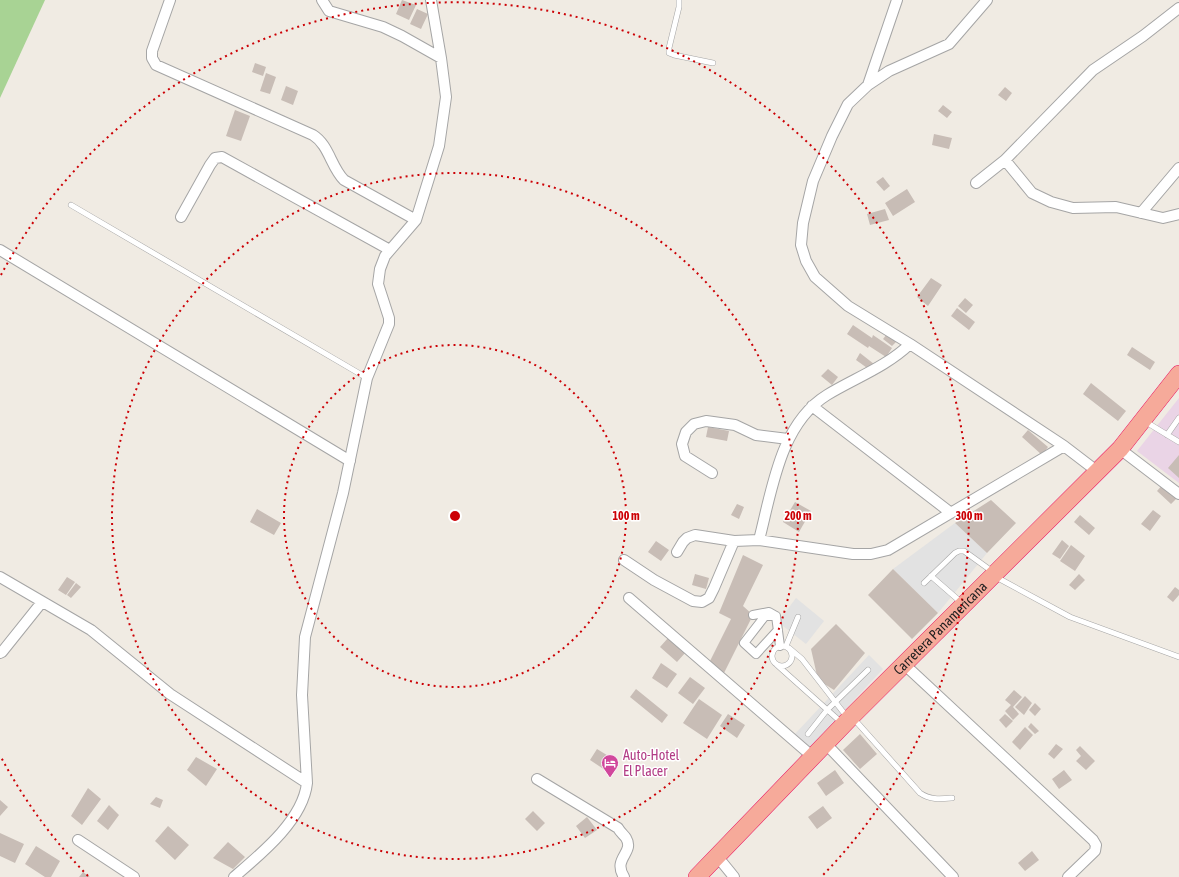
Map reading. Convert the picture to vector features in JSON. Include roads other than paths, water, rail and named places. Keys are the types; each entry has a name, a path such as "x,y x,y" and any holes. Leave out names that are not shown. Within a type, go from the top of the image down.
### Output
{"highway":[{"name":"Carretera Panamericana","path":"697,877 848,720 1098,472 1120,449 1179,374"}],"street":[{"path":"170,0 152,51 152,58 156,65 318,138 339,175 344,180 416,220"},
{"path":"322,0 329,11 383,27 441,58"},
{"path":"235,877 270,843 295,814 306,791 308,783 302,695 305,637 350,461 367,378 389,324 389,318 378,284 380,269 385,256 416,220 439,146 446,97 431,0"},
{"path":"868,85 897,0"},
{"path":"987,0 949,44 889,71 868,85 848,104 832,136 813,181 802,223 801,246 806,261 815,277 848,306 910,344 1064,446 1098,472"},
{"path":"976,183 1005,160 1093,70 1143,36 1179,8"},
{"path":"181,217 210,165 215,158 222,157 390,250"},
{"path":"1005,160 1032,193 1051,202 1074,208 1116,207 1163,218 1179,214"},
{"path":"1141,213 1179,168"},
{"path":"0,250 350,461"},
{"path":"759,540 781,456 788,439 812,406 827,395 898,356 910,344"},
{"path":"812,406 951,513"},
{"path":"712,473 685,456 682,444 686,432 694,424 706,421 735,425 756,435 788,439"},
{"path":"677,552 687,538 695,535 734,541 759,540 853,554 871,554 888,550 1064,446"},
{"path":"1120,449 1179,494"},
{"path":"624,560 654,580 693,602 702,602 709,598 734,541"},
{"path":"0,576 91,630 170,694 308,783"},
{"path":"629,598 813,756"},
{"path":"0,653 42,602"},
{"path":"753,615 770,612 776,616 778,630 785,647"},
{"path":"776,616 765,616 744,643 756,654 778,630"},
{"path":"905,665 1093,840 1096,845 1095,851 1068,877"},
{"path":"826,744 953,877"},
{"path":"537,779 618,828 626,838 628,844 628,850 620,862 620,870 624,877"},
{"path":"78,840 134,877"},
{"path":"717,856 734,877"}],"lane":[{"path":"679,0 679,7 669,53 713,63"},
{"path":"71,205 367,378"},
{"path":"1167,435 1179,418"},
{"path":"1143,420 1179,442"},
{"path":"924,583 955,553 964,551 994,574 1070,617 1179,657"},
{"path":"931,576 964,604"},
{"path":"785,647 798,617"},
{"path":"777,665 784,666 790,663 793,657 793,654 785,647"},
{"path":"848,720 827,710 777,665 773,660 772,653 776,648 785,647 802,659 836,702 848,720 920,793 926,798 952,798"},
{"path":"808,734 827,710 868,670"}],"place":[{"name":"Auto-Hotel El Placer","path":"610,778"}]}
